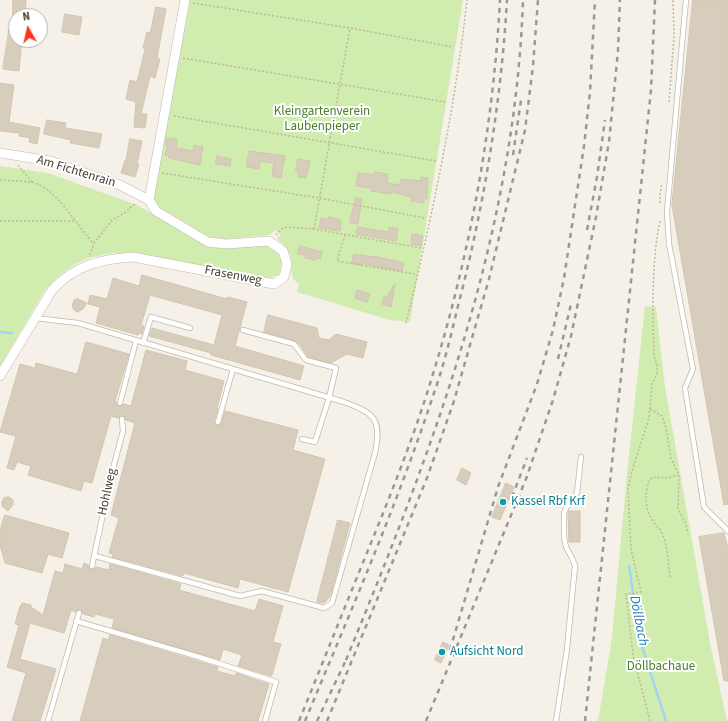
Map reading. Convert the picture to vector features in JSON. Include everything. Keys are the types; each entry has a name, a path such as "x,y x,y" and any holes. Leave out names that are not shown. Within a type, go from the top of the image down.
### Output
{"street":[{"path":"185,1 149,200 156,211 208,242 226,244 269,241"},
{"name":"Am Fichtenrain","path":"0,153 50,161 120,185 149,200"},
{"name":"Frasenweg","path":"0,376 52,290 61,281 87,265 114,258 133,257 274,284 284,277 288,264 283,251 269,241"}],"lane":[{"path":"686,0 667,212 669,244 693,369 685,388 704,507 728,531"},
{"path":"143,343 151,317 190,328"},
{"path":"35,318 78,323 361,408 371,415 377,426 378,437 375,453 332,603 324,608 262,591 240,596 95,556"},
{"path":"243,330 294,344 306,360 336,368 329,398 315,442 302,439"},
{"path":"120,403 136,341"},
{"path":"218,422 233,369"},
{"name":"Hohlweg","path":"92,566 111,476 123,431 122,419"},
{"path":"556,721 567,649 575,566 566,547 564,537 564,512 577,492 581,457"},
{"path":"48,721 79,613"},
{"path":"76,621 276,682 265,721"}],"path":[{"path":"406,324 424,249 442,159 462,46 467,0"},
{"path":"185,1 350,28 453,47"},
{"path":"314,229 350,28"},
{"path":"175,57 446,102"},
{"path":"164,114 436,161"},
{"path":"12,155 32,182"},
{"path":"154,171 319,198 425,218"},
{"path":"0,180 32,182 47,189 63,205 74,221 94,243"},
{"path":"87,265 94,243 112,220 126,212"},
{"path":"0,221 74,221"},
{"path":"269,241 284,227 314,229 421,248"},
{"path":"345,235 337,261 415,274"},
{"path":"650,409 662,416 666,428 671,458 679,474 678,509 686,524 688,534"},
{"path":"641,445 632,471 628,489 630,549 640,592 626,594 632,655 650,721"},
{"path":"670,577 665,544 661,531 652,520 646,506 646,491 649,480 653,477 668,478 679,474"}],"green space":[{"name":"Kleingartenverein Laubenpieper","path":"190,0 463,0 410,322 390,320 297,292 299,284 293,278 290,254 286,247 277,239 281,234 275,230 269,235 225,239 210,237 158,207 153,196"},
{"path":"0,166 48,173 137,205 207,245 220,248 265,245 277,250 282,262 279,275 265,279 135,253 113,253 88,258 75,264 58,276 45,290 0,366"},
{"name":"Döllbachaue","path":"645,306 656,307 665,387 711,648 727,721 598,721 612,638 627,473"}],"building":[{"path":"13,0 26,0 26,8 13,8"},
{"path":"693,0 728,0 728,504 724,505 672,205"},
{"path":"156,7 166,9 157,58 160,59 155,78 150,76 141,114 147,114 145,128 134,127 136,102 126,99 130,80 137,82 145,49 143,48 147,32 150,33"},
{"path":"65,14 82,17 79,35 62,32"},
{"path":"8,37 8,48 21,48 19,71 3,69"},
{"path":"0,83 14,85 9,122 40,128 37,144 29,142 30,138 19,136 20,133 0,131"},
{"path":"47,120 66,123 65,128 102,134 99,148 70,143 71,140 44,134"},
{"path":"167,138 177,139 176,148 193,151 194,145 203,147 200,165 169,158 169,156 165,155 168,145 166,145"},
{"path":"130,139 142,141 137,164 139,164 135,177 121,173 126,160"},
{"path":"249,151 285,156 281,178 272,176 274,163 260,161 259,169 247,167"},
{"path":"217,156 231,159 230,166 216,164"},
{"path":"298,159 310,161 306,178 298,177 298,170 296,170"},
{"path":"375,172 388,174 387,183 400,185 401,179 421,181 421,177 428,178 427,199 424,198 424,203 411,201 412,197 392,192 392,194 371,191 372,188 356,186 358,173 374,175"},
{"path":"356,198 362,199 358,224 350,223"},
{"path":"329,217 341,220 340,231 319,228 321,218 328,220"},
{"path":"358,227 389,232 389,227 398,229 396,241 356,234"},
{"path":"415,234 423,236 421,246 411,244 412,235"},
{"path":"300,246 322,252 320,259 316,258 315,260 305,258 306,255 298,254"},
{"path":"354,254 374,256 404,263 402,271 362,263 361,265 352,263"},
{"path":"142,275 227,299 228,297 247,302 235,346 304,366 300,380 149,336 152,328 214,345 222,315 150,295 141,325 144,326 142,334 139,333 138,335 96,323 100,307 88,304 90,295 107,299 113,278 139,286"},
{"path":"395,284 391,307 382,304 384,297 386,297"},
{"path":"357,290 370,294 367,302 355,298"},
{"path":"78,299 87,303 83,309 78,312 74,310 72,306 74,300"},
{"path":"268,315 317,328 319,338 329,340 336,334 367,342 363,358 347,354 331,363 308,357 299,343 264,332"},
{"path":"86,342 129,354 115,401 119,406 124,404 131,406 146,350 187,361 185,370 224,381 214,421 216,425 219,426 221,424 225,411 298,430 293,450 325,459 288,592 240,579 238,588 184,573 183,576 112,557 113,554 109,553 119,518 111,515 135,423 126,420 123,415 118,418 111,416 92,483 84,481 81,491 28,475 31,466 17,462 14,470 7,468 16,436 0,432 20,364 35,368 36,363 77,374"},
{"path":"462,468 471,473 466,485 457,480"},
{"name":"Kassel Rbf Krf","path":"506,483 514,487 500,520 492,517"},
{"path":"9,497 13,500 13,505 8,511 2,506 2,502 4,498"},
{"path":"569,511 580,511 580,542 569,542"},
{"path":"5,515 69,533 62,558 48,554 42,573 5,563 0,545 0,531"},
{"path":"338,520 350,523 331,594 324,603 317,602"},
{"path":"724,533 728,549 728,681 724,681 699,537"},
{"path":"84,563 88,565 91,570 96,567 109,570 110,564 181,584 179,590 255,611 259,599 283,606 273,642 281,644 272,675 271,676 238,666 242,655 223,649 220,660 112,628 114,619 95,614 94,617 83,614 80,609 75,612 71,610 64,633 30,623 20,659 56,669 40,721 12,721 26,673 7,667 19,625 15,624 20,606 22,603 31,605 31,607 43,615 55,571 63,573 65,564 82,569"},
{"path":"110,635 218,667 217,671 235,676 236,673 269,684 258,721 80,721 103,638 108,640"},
{"name":"Aufsicht Nord","path":"443,642 449,645 441,663 435,660"}],"waterway":[{"path":"0,332 12,333"},
{"name":"Döllbach","path":"629,566 637,631 666,721"}],"railway":[{"path":"299,721 414,433 442,342 467,246 485,148 497,49 500,0"},
{"path":"305,721 389,518 420,435 444,361 476,230 490,154 496,116 507,0"},
{"path":"346,660 410,500 439,419 464,338 487,255 504,172 517,87 523,0"},
{"path":"327,721 427,478 454,401 489,279 525,130 533,66 538,0"},
{"path":"450,650 498,487 537,384 553,330 564,278 584,146 590,92 595,0"},
{"path":"426,721 526,479 553,400 571,336 596,217 609,142 618,51 620,0"},
{"path":"585,721 651,90 655,0"},
{"path":"513,155 521,100"},
{"path":"587,230 597,177 605,120"},
{"path":"558,359 571,304"},
{"path":"512,497 527,458"},
{"path":"317,721 347,658"}],"place":[{"name":"Kassel Rbf Krf","path":"503,502"},
{"name":"Aufsicht Nord","path":"442,652"}]}
